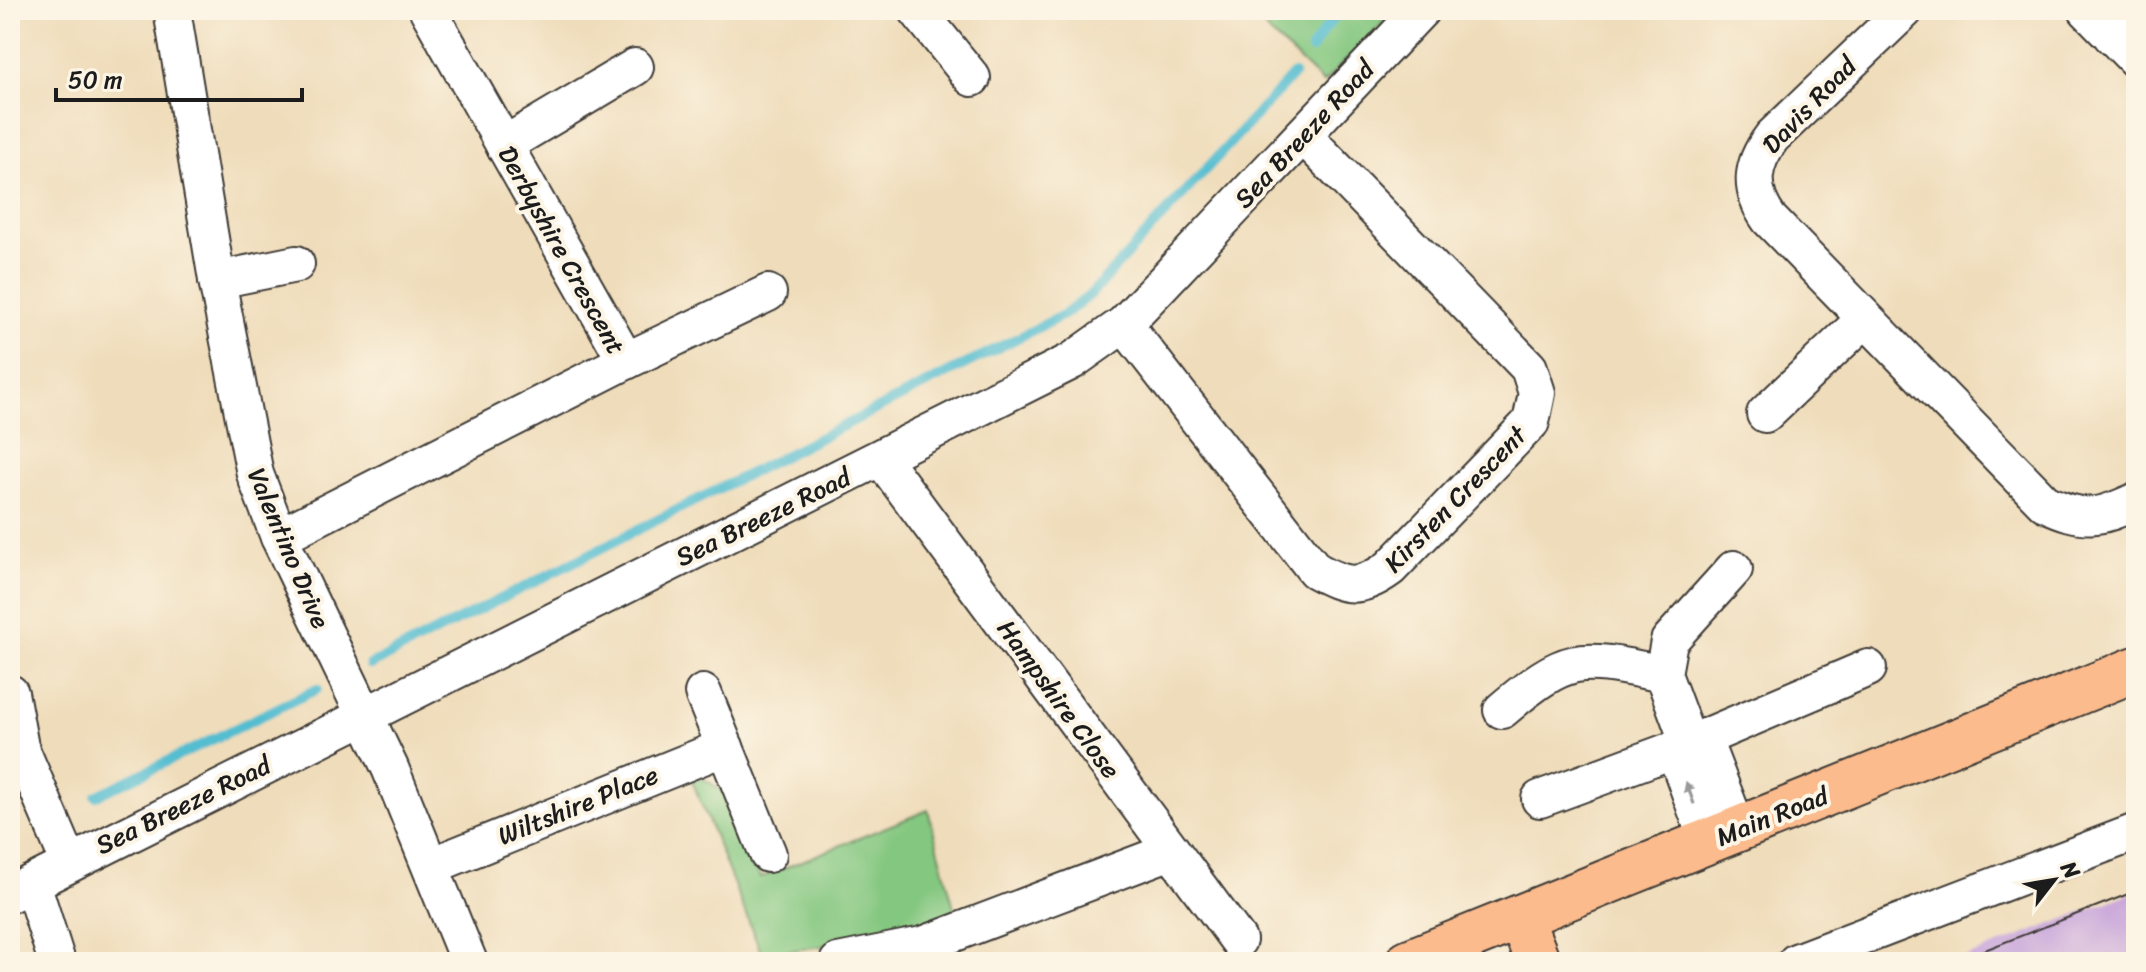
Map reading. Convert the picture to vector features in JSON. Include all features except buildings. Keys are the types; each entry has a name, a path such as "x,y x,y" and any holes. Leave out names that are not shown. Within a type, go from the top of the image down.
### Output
{"main road":[{"name":"Main Road","path":"1408,962 2136,669"},
{"path":"1521,919 1538,962"}],"street":[{"name":"Valentino Drive","path":"172,10 217,280 255,474 279,537 364,715 431,866 469,962"},
{"name":"Derbyshire Crescent","path":"279,537 626,361 428,10"},
{"path":"917,10 972,78"},
{"name":"Sea Breeze Road","path":"21,889 69,862 1072,361 1124,324 1421,10"},
{"name":"Davis Road","path":"1905,10 1772,137 1758,156 1752,179 1769,219 2045,503 2071,515 2094,517 2136,501"},
{"path":"2087,10 2128,36"},
{"path":"504,145 635,67"},
{"name":"Kirsten Crescent","path":"1124,324 1315,570 1353,586 1378,577 1390,568 1531,422 1537,393 1529,368 1303,135"},
{"path":"217,280 296,264"},
{"path":"626,361 768,293"},
{"path":"1765,414 1865,319"},
{"name":"Hampshire Close","path":"881,458 1238,940"},
{"path":"1723,836 1680,765 1689,744 1663,674 1669,641 1734,569"},
{"path":"1502,710 1537,680 1563,667 1591,660 1663,674"},
{"path":"1540,799 1689,744 1868,668"},
{"path":"10,693 20,747 69,862"},
{"path":"703,693 768,854"},
{"name":"Wiltshire Place","path":"431,866 725,747"},
{"path":"1796,962 2136,832"},
{"path":"838,962 923,945 1171,851"},
{"path":"21,889 57,962"}],"green space":[{"path":"1246,10 1396,10 1323,83"},
{"path":"695,776 710,782 731,803 745,832 760,878 928,810 956,915 904,934 762,955 691,778"}],"waterway":[{"path":"1311,49 1339,10"},
{"path":"370,665 1065,314 1090,295 1294,74"},
{"path":"96,796 317,689"}]}
